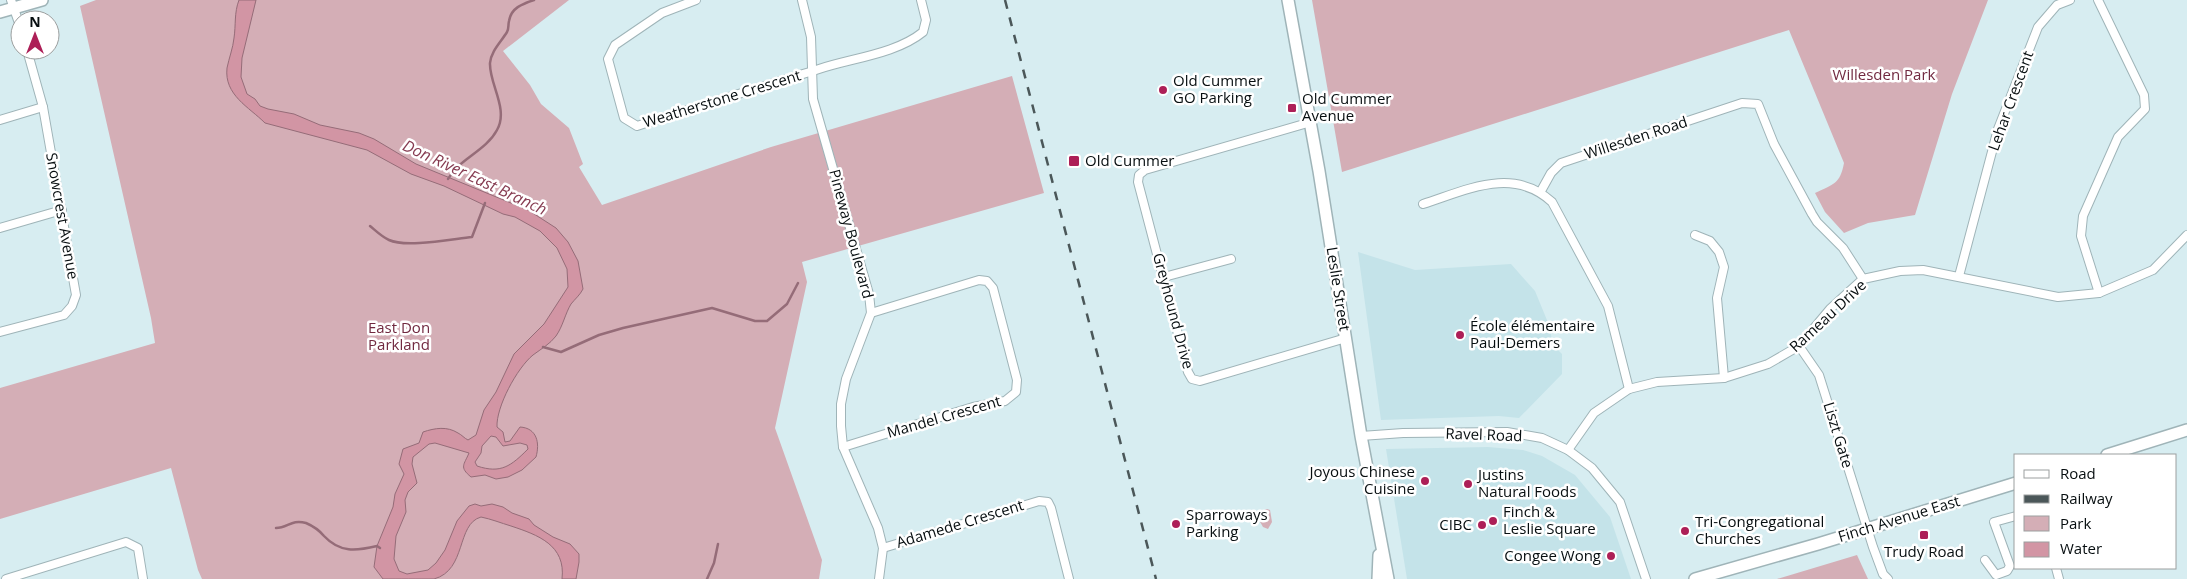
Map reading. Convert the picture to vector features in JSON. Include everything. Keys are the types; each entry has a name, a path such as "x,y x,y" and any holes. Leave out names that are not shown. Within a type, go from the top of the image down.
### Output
{"main road":[{"path":"0,12 13,4 42,0"},
{"name":"Leslie Street","path":"1288,0 1311,122 1361,436 1388,579"},
{"path":"2110,454 2187,430"},
{"name":"Finch Avenue East","path":"1695,579 1868,530 2014,485"},
{"path":"1378,579 1380,536"},
{"path":"1384,553 1394,579"}],"street":[{"name":"Weatherstone Crescent","path":"696,0 662,13 616,45 608,59 624,118 637,126 812,71 859,59 913,40 923,32 926,20 921,0"},
{"name":"Pineway Boulevard","path":"802,0 811,37 813,99 869,294 871,313 846,379 841,404 843,447 878,528 882,548 879,579"},
{"name":"Lehar Crescent","path":"1959,276 1998,129 2038,27 2057,5 2070,0"},
{"path":"2098,0 2144,95 2145,109 2118,137 2083,216 2081,236 2099,292"},
{"name":"Snowcrest Avenue","path":"0,332 64,315 72,306 76,295 43,107 30,60"},
{"name":"Willesden Road","path":"1541,191 1551,173 1561,163 1742,103 1758,104 1774,144 1812,214 1817,222 1843,248 1863,279"},
{"path":"0,120 43,107"},
{"name":"Greyhound Drive","path":"1311,122 1150,169 1140,175 1138,182 1188,372 1192,379 1200,381 1346,338"},
{"path":"1423,204 1486,184 1514,182 1541,191 1552,202 1608,306 1629,389"},
{"path":"0,228 62,210"},
{"path":"1695,235 1710,242 1719,252 1724,267 1717,298 1724,378"},
{"name":"Rameau Drive","path":"1568,450 1594,413 1629,389 1657,382 1724,378 1768,364 1799,346 1830,309 1863,279 1900,271 1923,270 2058,297 2099,292 2152,270 2187,235"},
{"path":"1164,277 1231,259"},
{"name":"Mandel Crescent","path":"843,447 973,407 1005,401 1016,392 1017,380 993,288 987,281 979,280 871,313"},
{"name":"Liszt Gate","path":"1799,346 1819,375 1868,530"},
{"name":"Ravel Road","path":"1361,436 1403,433 1507,432 1542,438 1568,450 1592,468 1620,502 1646,579"},
{"name":"Adamede Crescent","path":"882,548 1039,501 1048,502 1069,579"},
{"path":"1985,560 1996,574 2007,571 2010,566 1994,522 2014,517"},
{"path":"1868,530 1883,574 1888,579"},
{"path":"6,579 33,576 126,542 138,548 143,579"}],"shaded area":[{"name":"École élémentaire Paul-Demers","path":"1358,252 1415,270 1511,264 1535,291 1549,325 1553,345 1562,354 1562,374 1519,418 1499,416 1381,420"},
{"path":"1488,447 1523,450 1542,456 1575,475 1610,517 1631,579 1407,579 1386,449"}],"green space":[{"name":"East Don Parkland","path":"96,0 569,0 503,51 530,85 541,104 569,128 583,164 579,167 602,205 771,147 1012,76 1044,193 802,262 807,282 775,428 822,560 819,579 202,579 171,468 0,519 0,388 155,343 151,318 80,6"},
{"name":"Willesden Park","path":"1312,0 1988,0 1952,94 1915,215 1868,223 1844,233 1825,212 1815,193 1838,179 1844,163 1789,30 1342,172"},
{"path":"1264,510 1270,510 1272,522 1268,529 1263,527 1259,520"},
{"path":"1857,555 1868,579 1777,579"}],"water":[{"name":"Don River East Branch","path":"239,0 256,0 242,58 241,77 247,94 255,99 260,106 294,114 320,125 359,133 374,139 416,164 528,210 556,228 568,242 578,261 583,289 571,304 556,336 527,361 514,378 500,409 498,419 497,427 503,432 505,442 510,441 520,427 534,433 538,447 536,457 522,470 508,477 496,479 485,475 471,477 464,468 464,463 469,453 435,443 429,444 413,457 412,464 417,483 408,492 405,500 406,512 396,536 394,559 399,571 407,574 428,570 436,563 445,550 457,521 469,506 492,504 529,519 534,525 553,537 570,544 579,554 576,579 562,579 560,558 548,543 521,529 481,517 473,521 468,528 452,566 444,574 434,579 383,579 374,567 377,546 404,474 399,464 403,449 419,443 423,432 432,429 450,429 468,440 476,435 484,410 496,392 514,354 544,324 568,287 567,269 557,248 540,231 515,217 503,214 444,186 411,174 367,150 265,123 239,100 229,86 227,68 235,33","holes":["491,436 496,437 503,446 520,443 527,445 528,449 505,467 493,469 477,466 475,462 481,453 482,446"]}],"waterway":[{"path":"448,179 459,166 486,144 497,130 501,114 492,79 491,59 494,51 508,31 512,13 521,5 534,0"},
{"path":"370,226 389,240 406,243 472,237 485,203"},
{"path":"543,347 561,352 599,335 623,328 712,308 755,321 767,321 787,304 798,283"},
{"path":"276,528 301,522 318,530 330,542 342,548 355,550 377,546 380,548"},
{"path":"707,579 714,563 718,544"}],"railway":[{"path":"1005,0 1156,579"}],"place":[{"name":"Old Cummer GO Parking","path":"1163,90"},
{"name":"Old Cummer Avenue","path":"1292,108"},
{"name":"Old Cummer","path":"1074,161"},
{"name":"École élémentaire Paul-Demers","path":"1460,335"},
{"name":"Joyous Chinese Cuisine","path":"1425,481"},
{"name":"Justins Natural Foods","path":"1468,484"},
{"name":"Finch & Leslie Square","path":"1493,521"},
{"name":"Sparroways Parking","path":"1176,524"},
{"name":"CIBC","path":"1482,525"},
{"name":"Tri-Congregational Churches","path":"1685,531"},
{"name":"Trudy Road","path":"1924,535"},
{"name":"Congee Wong","path":"1611,556"}]}
